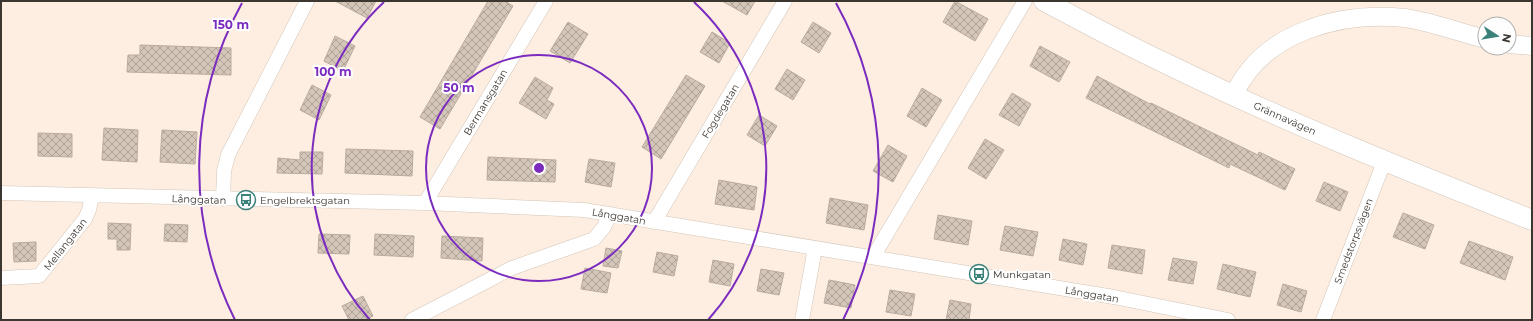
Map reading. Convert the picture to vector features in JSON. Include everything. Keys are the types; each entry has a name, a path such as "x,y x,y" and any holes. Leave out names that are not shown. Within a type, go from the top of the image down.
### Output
{"main road":[{"name":"Grännavägen","path":"1044,1 1164,63 1234,95 1384,162 1532,220"}],"street":[{"path":"223,199 224,171 228,155 307,1"},
{"name":"Bermansgatan","path":"425,203 546,1"},
{"name":"Fogdegatan","path":"654,222 785,1"},
{"path":"873,257 1025,1"},
{"path":"1234,95 1241,80 1258,59 1282,41 1313,28 1346,19 1373,17 1407,19 1477,37"},
{"path":"1517,45 1532,46"},
{"name":"Smedstorpsvägen","path":"1323,320 1384,162"},
{"name":"Långgatan","path":"1,193 425,203 584,210 1141,302 1228,320"},
{"name":"Mellangatan","path":"1,278 39,276 86,218 92,196"},
{"path":"412,320 512,268 594,239 604,227 610,214"},
{"path":"802,320 815,248"}],"building":[{"path":"335,1 376,1 367,18"},
{"path":"488,1 505,1 513,6 440,129 420,117"},
{"path":"722,1 755,1 747,15"},
{"path":"955,1 988,19 975,41 943,22"},
{"path":"568,22 588,34 570,63 550,51"},
{"path":"813,22 831,33 819,53 801,42"},
{"path":"712,32 730,43 719,63 700,52"},
{"path":"335,36 355,46 343,71 324,61"},
{"path":"140,45 231,48 231,75 127,72 128,55 140,55"},
{"path":"1040,46 1070,62 1059,82 1030,66"},
{"path":"787,69 805,80 793,100 775,89"},
{"path":"686,75 705,86 661,159 642,147"},
{"path":"1097,76 1150,104 1151,103 1258,155 1259,152 1295,169 1285,190 1230,164 1229,168 1086,98"},
{"path":"535,77 553,88 547,100 554,104 546,119 519,103"},
{"path":"312,85 331,95 319,120 300,110"},
{"path":"922,88 942,100 926,127 907,116"},
{"path":"1012,93 1031,104 1019,126 999,115"},
{"path":"759,115 777,126 765,146 747,135"},
{"path":"104,128 138,130 137,162 102,160"},
{"path":"162,130 197,132 195,164 160,162"},
{"path":"38,133 72,134 72,157 38,156"},
{"path":"985,139 1004,150 986,179 968,168"},
{"path":"888,145 907,156 893,182 873,171"},
{"path":"346,149 413,151 412,176 345,173"},
{"path":"300,152 323,152 322,174 277,173 278,158 300,160"},
{"path":"488,157 556,160 555,182 487,180"},
{"path":"589,159 615,163 611,187 585,182"},
{"path":"719,180 757,187 754,210 715,204"},
{"path":"1324,182 1348,192 1340,211 1316,201"},
{"path":"830,198 868,205 864,230 826,223"},
{"path":"1403,213 1434,225 1425,249 1393,237"},
{"path":"938,215 972,221 968,245 934,239"},
{"path":"108,223 131,224 130,250 117,250 117,239 108,239"},
{"path":"165,224 188,225 187,242 164,241"},
{"path":"1005,226 1038,232 1033,256 1000,250"},
{"path":"319,234 350,235 349,254 318,253"},
{"path":"375,234 414,236 413,257 374,255"},
{"path":"442,236 483,238 482,261 441,258"},
{"path":"1063,239 1087,244 1083,265 1059,260"},
{"path":"1469,241 1513,257 1505,280 1460,263"},
{"path":"36,242 36,261 14,262 13,243"},
{"path":"1112,245 1145,250 1142,274 1108,268"},
{"path":"606,248 622,251 618,268 603,266"},
{"path":"657,252 678,256 674,276 653,272"},
{"path":"1173,258 1197,262 1193,284 1168,280"},
{"path":"713,260 734,264 730,286 709,282"},
{"path":"1223,264 1256,272 1250,297 1217,289"},
{"path":"585,268 611,273 607,293 581,289"},
{"path":"761,269 784,273 779,295 757,291"},
{"path":"829,280 855,285 851,308 824,303"},
{"path":"1283,284 1307,291 1301,312 1277,305"},
{"path":"890,290 915,294 911,316 886,312"},
{"path":"363,296 373,316 365,320 349,320 342,306"},
{"path":"950,300 971,304 969,320 946,320"}],"place":[{"name":"Engelbrektsgatan","path":"246,200"},
{"name":"Munkgatan","path":"979,274"}]}
